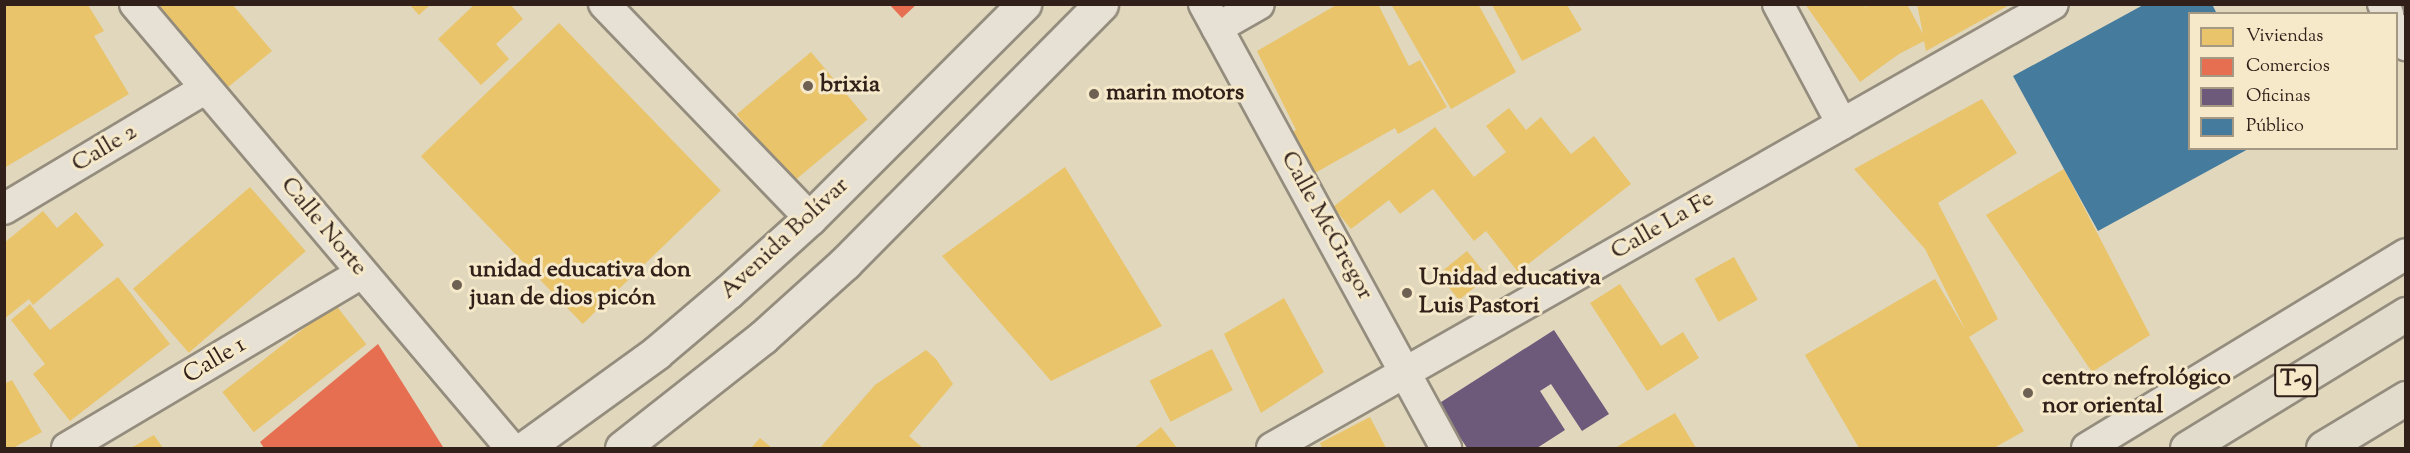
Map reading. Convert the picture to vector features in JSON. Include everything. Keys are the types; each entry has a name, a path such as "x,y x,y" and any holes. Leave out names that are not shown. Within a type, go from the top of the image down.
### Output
{"highway":[{"name":"T-9","path":"2187,448 2406,315"},
{"path":"2323,448 2406,398"}],"street":[{"name":"Calle Norte","path":"135,4 511,448"},
{"path":"604,4 810,219"},
{"name":"Avenida Bolívar","path":"525,448 656,353 810,219 1024,4"},
{"path":"622,448 763,337 845,262 1101,4"},
{"path":"1211,16 1259,4"},
{"path":"1778,4 1842,124"},
{"name":"Calle La Fe","path":"1272,448 2053,4"},
{"name":"Calle McGregor","path":"1211,16 1407,372 1446,448"},
{"path":"2398,30 2406,45"},
{"name":"Calle 2","path":"4,209 206,88"},
{"name":"T-9","path":"2087,448 2406,254"},
{"name":"Calle 1","path":"67,448 362,273"}],"building: Viviendas":[{"path":"409,4 431,4 419,15"},
{"path":"475,4 510,4 523,19 496,44 509,59 481,85 438,39"},
{"path":"1338,4 1378,4 1409,66 1420,60 1447,107 1398,134 1395,128 1315,173 1292,132 1296,130 1257,51"},
{"path":"1391,4 1478,4 1516,72 1451,109"},
{"path":"1805,4 1864,4 1868,11 1865,4 1907,4 1923,34 1917,4 2011,4 1926,51 1924,41 1899,54 1860,82"},
{"path":"4,5 88,5 104,31 94,36 129,94 4,168"},
{"path":"158,5 233,5 272,51 227,88"},
{"path":"1492,5 1567,5 1582,30 1522,61"},
{"path":"559,23 721,191 583,324 421,156"},
{"name":"brixia","path":"811,52 868,119 793,182 737,114"},
{"path":"1982,99 2017,153 1938,203 1998,319 1969,337 2024,431 1994,448 1859,448 1805,355 1935,279 1966,331 1925,249 1854,169"},
{"path":"1509,108 1526,130 1541,117 1571,154 1594,136 1631,184 1518,272 1486,231 1474,241 1433,189 1400,214 1389,200 1351,229 1333,207 1435,127 1474,177 1506,152 1486,126"},
{"path":"1065,167 1162,326 1051,381 942,256"},
{"path":"2064,169 2150,335 2092,372 1986,215"},
{"path":"250,187 306,251 189,353 133,289"},
{"path":"43,211 57,228 76,212 104,245 33,305 29,299 4,319 4,243"},
{"path":"1467,251 1488,277 1459,300 1438,274"},
{"path":"1734,257 1758,300 1718,322 1695,279"},
{"path":"118,277 170,344 70,421 33,374 45,364 11,320 30,304 50,330"},
{"path":"1620,284 1661,346 1683,332 1699,358 1647,391 1590,303"},
{"path":"1284,298 1324,372 1261,413 1224,334"},
{"path":"335,304 366,344 254,432 222,392"},
{"path":"1212,349 1233,390 1171,422 1150,381"},
{"path":"926,350 936,359 953,384 909,436 923,448 820,448 875,385"},
{"path":"12,380 42,432 13,448 4,448 4,384"},
{"path":"1675,413 1696,448 1615,448"},
{"path":"1370,417 1386,448 1322,448 1320,443"},
{"path":"1161,427 1177,448 1134,448"},
{"path":"154,435 163,448 131,448"},
{"path":"760,438 772,448 751,448"}],"building: Comercios":[{"path":"889,4 917,4 902,18"},
{"path":"378,344 443,447 264,448 260,442"}],"building: Oficinas":[{"path":"1554,330 1609,414 1582,431 1551,384 1540,391 1565,430 1537,448 1467,448 1438,404"}],"building: Público":[{"path":"2145,4 2212,4 2216,12 2188,12 2188,150 2246,150 2098,231 2013,76"}],"place":[{"name":"brixia","path":"808,86"},
{"name":"marin motors","path":"1094,94"},
{"name":"unidad educativa don juan de dios picón","path":"457,285"},
{"name":"Unidad educativa Luis Pastori","path":"1407,293"},
{"name":"centro nefrológico nor oriental","path":"2028,393"}]}
